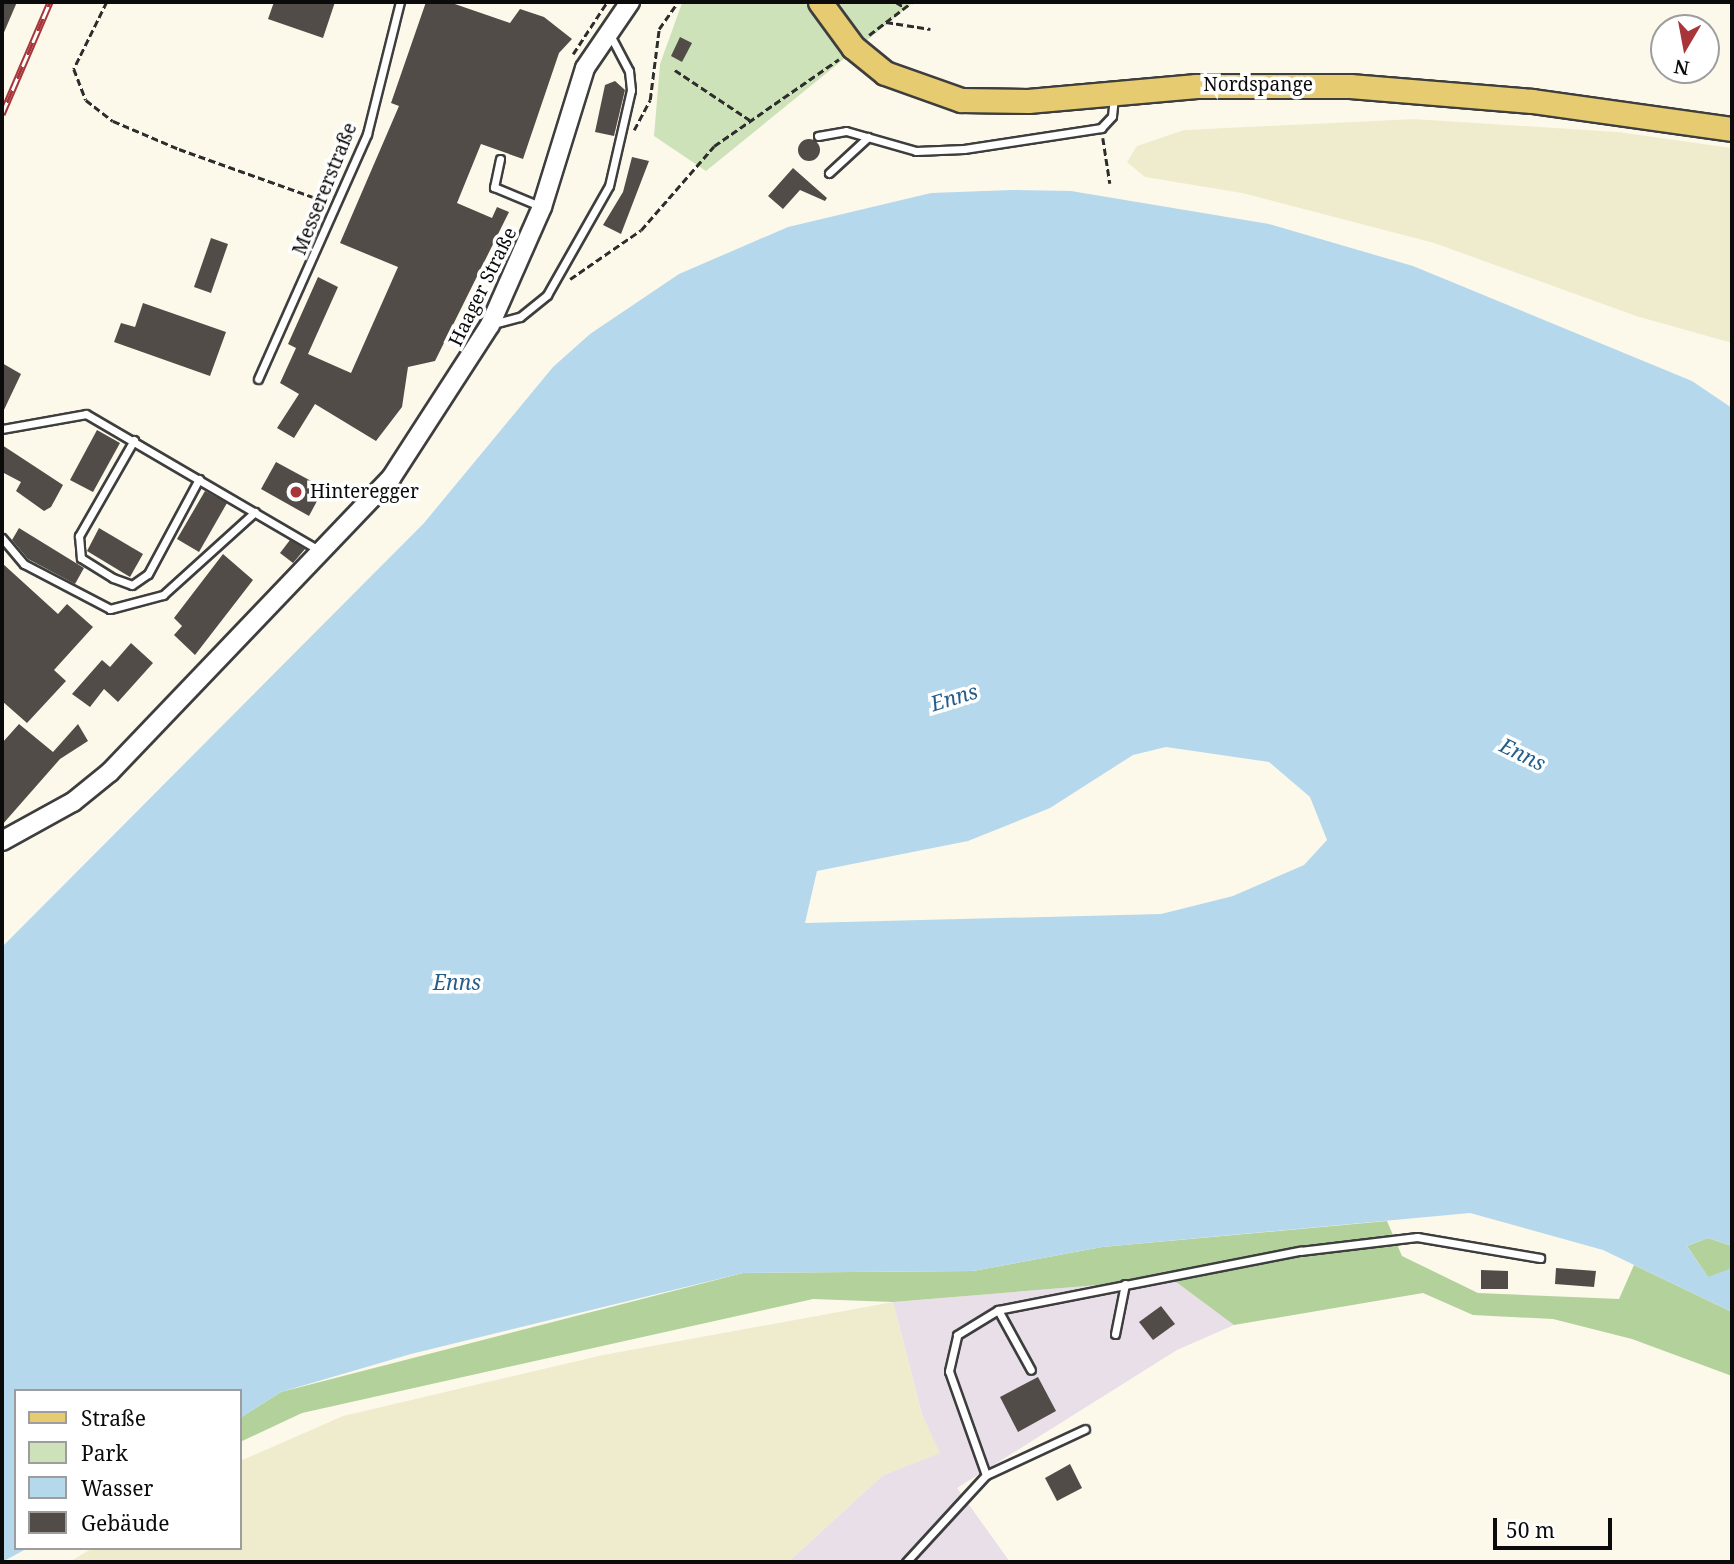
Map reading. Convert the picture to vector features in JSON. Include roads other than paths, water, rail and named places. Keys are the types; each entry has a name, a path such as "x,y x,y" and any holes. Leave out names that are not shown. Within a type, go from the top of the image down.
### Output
{"main road":[{"name":"Nordspange","path":"820,2 853,47 907,86 961,100 1350,86 1532,101 1732,130"}],"street":[{"name":"Haager Straße","path":"2,841 93,788 323,553 415,446 490,325 542,207 585,68 607,30 627,3"}],"lane":[{"name":"Messererstraße","path":"258,379 367,134 400,2"},
{"path":"490,325 520,317 547,295 609,186 623,133 629,71 607,30"},
{"path":"818,136 846,131 940,152 1101,128 1112,116 1114,93"},
{"path":"829,173 868,137"},
{"path":"500,159 494,187 542,207"},
{"path":"2,429 79,413 134,440 323,553"},
{"path":"134,440 79,536 81,558 113,578 132,585 148,574 199,479"},
{"path":"2,538 24,564 110,609 163,595 255,512"},
{"path":"986,1475 950,1362 957,1335 998,1310 1125,1284 1417,1237 1540,1258"},
{"path":"1115,1334 1125,1284"},
{"path":"998,1310 1031,1370"},
{"path":"906,1562 986,1475 1085,1429"}],"water":[{"name":"Enns","path":"1011,190 1071,191 1269,224 1413,266 1692,381 1732,408 1732,1246 1708,1238 1687,1246 1708,1277 1732,1268 1732,1312 1603,1250 1470,1213 1102,1247 973,1271 743,1273 411,1354 281,1392 242,1417 242,1389 14,1389 14,1550 24,1550 2,1562 2,947 424,523 553,367 590,334 679,274 788,227 931,193","holes":["1166,747 1269,762 1310,797 1327,840 1304,865 1233,896 1161,914 805,923 817,871 968,841 1050,808 1133,755"]}],"railway":[{"path":"2,114 50,2"}],"place":[{"name":"Hinteregger","path":"296,492"}]}
